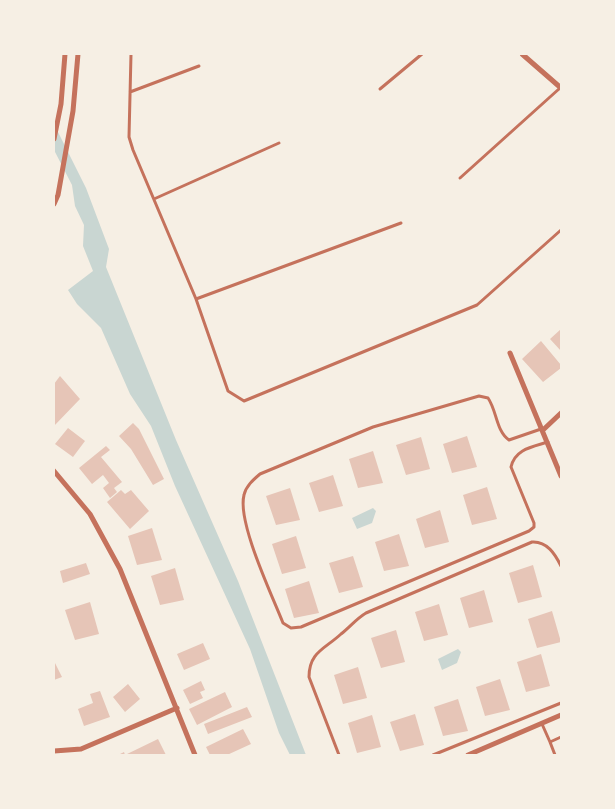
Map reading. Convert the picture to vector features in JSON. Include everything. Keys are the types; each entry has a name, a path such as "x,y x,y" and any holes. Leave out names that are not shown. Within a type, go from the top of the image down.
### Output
{"street":[{"path":"54,139 61,104 65,54"},
{"path":"54,204 58,195 73,111 78,54"},
{"path":"522,54 561,88"},
{"path":"510,353 561,476"},
{"path":"542,429 561,413"},
{"path":"54,471 90,514 120,569 195,755"},
{"path":"54,751 81,749 177,708"},
{"path":"468,755 561,715"}],"lane":[{"path":"131,54 130,137 196,299 228,391 244,401 477,306 561,230"},
{"path":"380,90 422,54"},
{"path":"130,92 199,66"},
{"path":"460,178 561,88"},
{"path":"154,199 279,143"},
{"path":"196,299 401,223"},
{"path":"542,429 509,440 503,434 488,398 479,396 373,427 260,474 247,487 243,509 252,544 283,623 291,628 301,627 530,530 534,527 534,523 511,466 512,460 520,451 548,442"},
{"path":"339,755 309,677 309,666 315,655 343,633 347,627 366,613 532,542 548,547 561,566"},
{"path":"433,755 561,703"},
{"path":"542,724 555,755"},
{"path":"550,742 561,737"}],"shaded area":[{"path":"54,124 86,188 109,249 106,267 176,440 238,581 306,755 290,755 279,733 250,649 175,486 151,426 130,394 101,328 77,304 68,290 93,271 83,246 84,225 75,206 72,185 54,150"},
{"path":"373,508 376,511 372,523 357,529 352,518"},
{"path":"458,649 461,652 457,663 442,670 438,659"}],"building":[{"path":"561,329 561,351 550,339"},
{"path":"541,341 561,365 561,368 543,382 522,359"},
{"path":"60,376 80,399 54,426 54,384"},
{"path":"133,423 139,429 164,479 153,485 131,449 119,436"},
{"path":"68,428 85,441 73,457 55,444"},
{"path":"467,436 477,467 452,473 443,444"},
{"path":"421,437 430,469 406,475 396,445"},
{"path":"106,446 110,450 101,457 122,482 114,488 117,492 110,498 103,488 109,483 103,475 92,484 79,468"},
{"path":"373,451 383,483 358,488 349,459"},
{"path":"333,475 343,506 319,512 309,483"},
{"path":"487,487 497,519 472,525 463,495"},
{"path":"290,488 300,520 276,525 266,496"},
{"path":"121,490 125,494 131,490 149,511 130,529 107,502"},
{"path":"440,510 449,542 425,548 416,519"},
{"path":"152,528 162,560 137,565 128,536"},
{"path":"399,534 409,566 384,571 375,542"},
{"path":"296,536 306,568 282,574 272,544"},
{"path":"353,556 363,587 339,593 329,563"},
{"path":"86,563 90,574 63,583 60,571"},
{"path":"533,565 542,597 518,603 509,573"},
{"path":"175,568 184,600 160,605 151,576"},
{"path":"309,581 319,613 294,618 285,589"},
{"path":"484,590 493,622 469,628 460,598"},
{"path":"90,602 99,634 75,640 65,610"},
{"path":"439,604 448,635 424,641 415,612"},
{"path":"552,611 561,642 537,648 528,619"},
{"path":"396,630 405,662 381,668 371,638"},
{"path":"203,643 210,659 184,670 177,654"},
{"path":"541,654 550,686 526,692 517,662"},
{"path":"54,661 62,677 54,680"},
{"path":"358,667 367,698 343,704 334,675"},
{"path":"500,679 510,710 485,716 476,687"},
{"path":"201,681 205,690 200,692 203,698 190,704 183,690"},
{"path":"128,684 140,699 125,712 113,697"},
{"path":"100,691 110,717 84,726 78,709 93,703 90,694"},
{"path":"225,692 232,707 197,725 189,709"},
{"path":"458,699 468,731 443,736 434,707"},
{"path":"247,707 252,717 208,734 204,724"},
{"path":"415,714 424,745 400,751 390,722"},
{"path":"372,715 381,747 357,753 348,723"},
{"path":"243,729 251,744 227,755 210,755 206,747"},
{"path":"158,739 166,755 125,755"}]}
